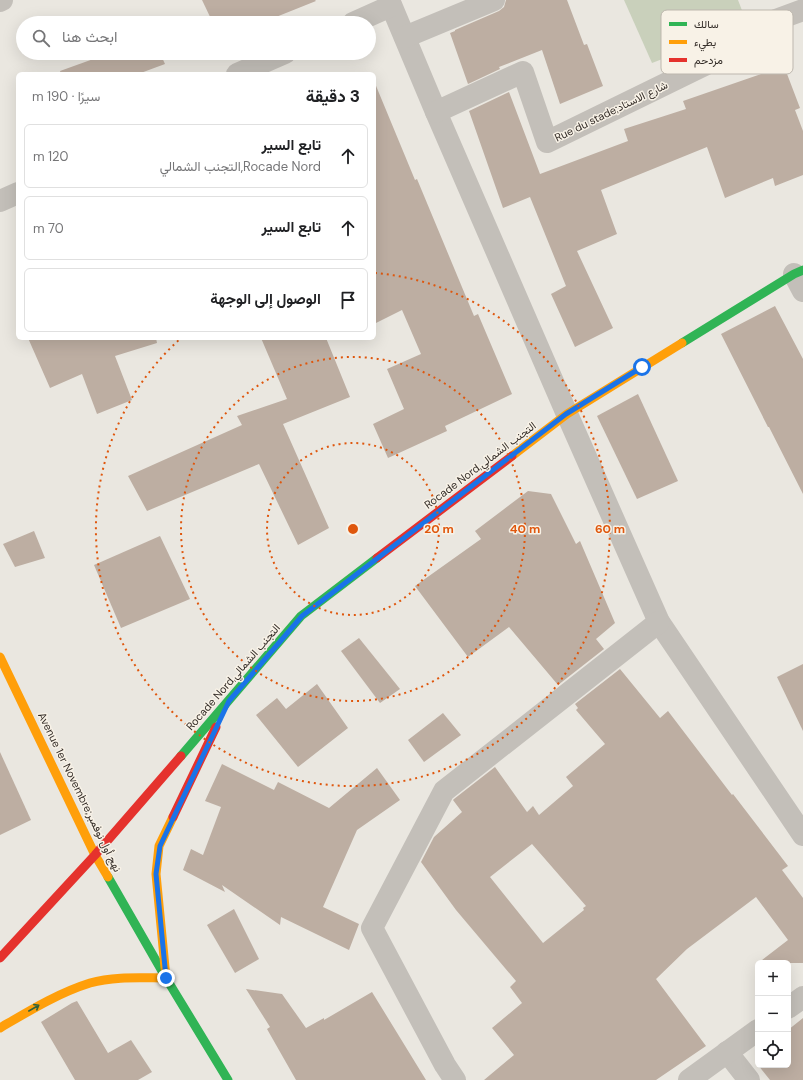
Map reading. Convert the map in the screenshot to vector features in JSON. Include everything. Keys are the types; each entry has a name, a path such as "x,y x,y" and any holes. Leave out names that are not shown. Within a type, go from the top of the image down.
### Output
{"main road":[{"name":"Rocade Nord,التجنب الشمالي","path":"0,958 95,855 302,616 566,414 800,278"},
{"name":"Avenue 1er Novembre;نهج أول نوفمبر","path":"0,657 95,855 166,978 228,1080"},
{"path":"0,1028 56,996 91,983 116,979 166,978 156,874 160,846 229,701"}],"street":[{"path":"405,37 494,0"},
{"path":"366,16 390,3 566,414 659,622 803,835"},
{"name":"Rue du stade;شارع الاستاد","path":"793,14 803,10"},
{"path":"242,72 269,60"},
{"name":"Rue du stade;شارع الاستاد","path":"436,112 523,72 547,142 686,74"},
{"path":"0,201 16,193"},
{"path":"455,1080 445,1065 372,928 444,791 659,622"},
{"path":"791,1006 803,997"},
{"path":"690,1080 755,1032"},
{"path":"727,1052 749,1080"}],"green space":[{"path":"624,0 738,0 742,10 661,10 661,60 652,63"}],"building":[{"path":"202,0 316,1 278,16 210,16"},
{"path":"506,0 567,0 584,45 587,44 603,86 560,104 542,50 499,67 500,69 468,84 450,33 499,11 504,7"},
{"path":"91,60 163,60 165,64 143,72 60,71"},
{"path":"761,74 787,74 800,108 795,110 803,131 803,175 775,186 773,178 725,198 707,147 601,190 617,234 577,251 613,328 575,347 551,294 566,286 530,197 503,208 469,111 509,92 540,174 628,141 624,129 686,109 683,101"},
{"path":"376,86 415,180 417,179 474,316 478,314 512,394 445,426 447,431 388,458 373,424 404,409 387,369 421,354 402,310 376,323"},
{"path":"775,306 803,359 803,494 721,334"},
{"path":"29,340 156,340 157,343 115,356 132,400 97,414 82,374 50,388"},
{"path":"262,340 327,340 350,397 283,424 329,528 298,545 259,464 147,511 128,476 242,425 237,416 287,399"},
{"path":"638,394 678,481 637,499 597,416"},
{"path":"528,491 551,494 576,544 580,541 615,623 596,639 604,649 558,685 509,627 468,657 415,586 481,539 475,531"},
{"path":"34,531 45,558 15,567 3,544"},
{"path":"160,536 190,599 121,628 94,565"},
{"path":"359,638 400,689 380,703 341,651"},
{"path":"803,664 803,731 777,677"},
{"path":"620,669 660,718 668,711 788,866 782,870 803,898 803,963 791,963 791,960 762,960 788,940 756,897 687,949 656,979 706,1046 656,1080 484,1080 514,1055 492,1028 522,1003 510,987 516,981 456,910 421,862 434,837 462,812 453,800 495,767 527,812 533,806 539,815 573,786 566,777 605,744 576,710 578,708 575,704","holes":["532,844 586,906 583,908 584,910 543,943 490,877"]},
{"path":"317,684 348,728 298,767 256,715 277,698 286,709"},
{"path":"443,713 461,735 424,762 408,740"},
{"path":"0,752 31,820 0,835"},
{"path":"222,764 274,790 278,782 329,808 377,768 400,800 357,830 323,907 359,924 349,950 281,917 280,925 222,885 225,892 183,870 191,849 203,855 221,807 205,801"},
{"path":"234,909 259,959 235,973 207,925"},
{"path":"246,989 282,994 306,1028 324,1018 324,1020 372,992 426,1080 296,1080 267,1029 270,1027"},
{"path":"77,1001 108,1053 131,1040 152,1072 138,1080 75,1080 41,1022"},
{"path":"803,1018 803,1080 770,1080 760,1068 791,1068 791,1028"}],"traffic: fast":[{"path":"682,343 794,274 803,270"},
{"path":"181,756 301,616 377,558"},
{"path":"108,877 166,978 228,1080"}],"traffic: slow":[{"path":"512,456 567,414 682,343"},
{"path":"0,657 95,855 108,877"},
{"path":"0,1028 55,997 90,983 118,978 166,978 156,874 159,846 173,817"}],"traffic: jam":[{"path":"377,558 512,456"},
{"path":"173,817 216,727"},
{"path":"0,958 95,855 181,756"}],"route":[{"path":"166,978 156,874 160,846 229,701 302,616 566,414 642,367"}]}
